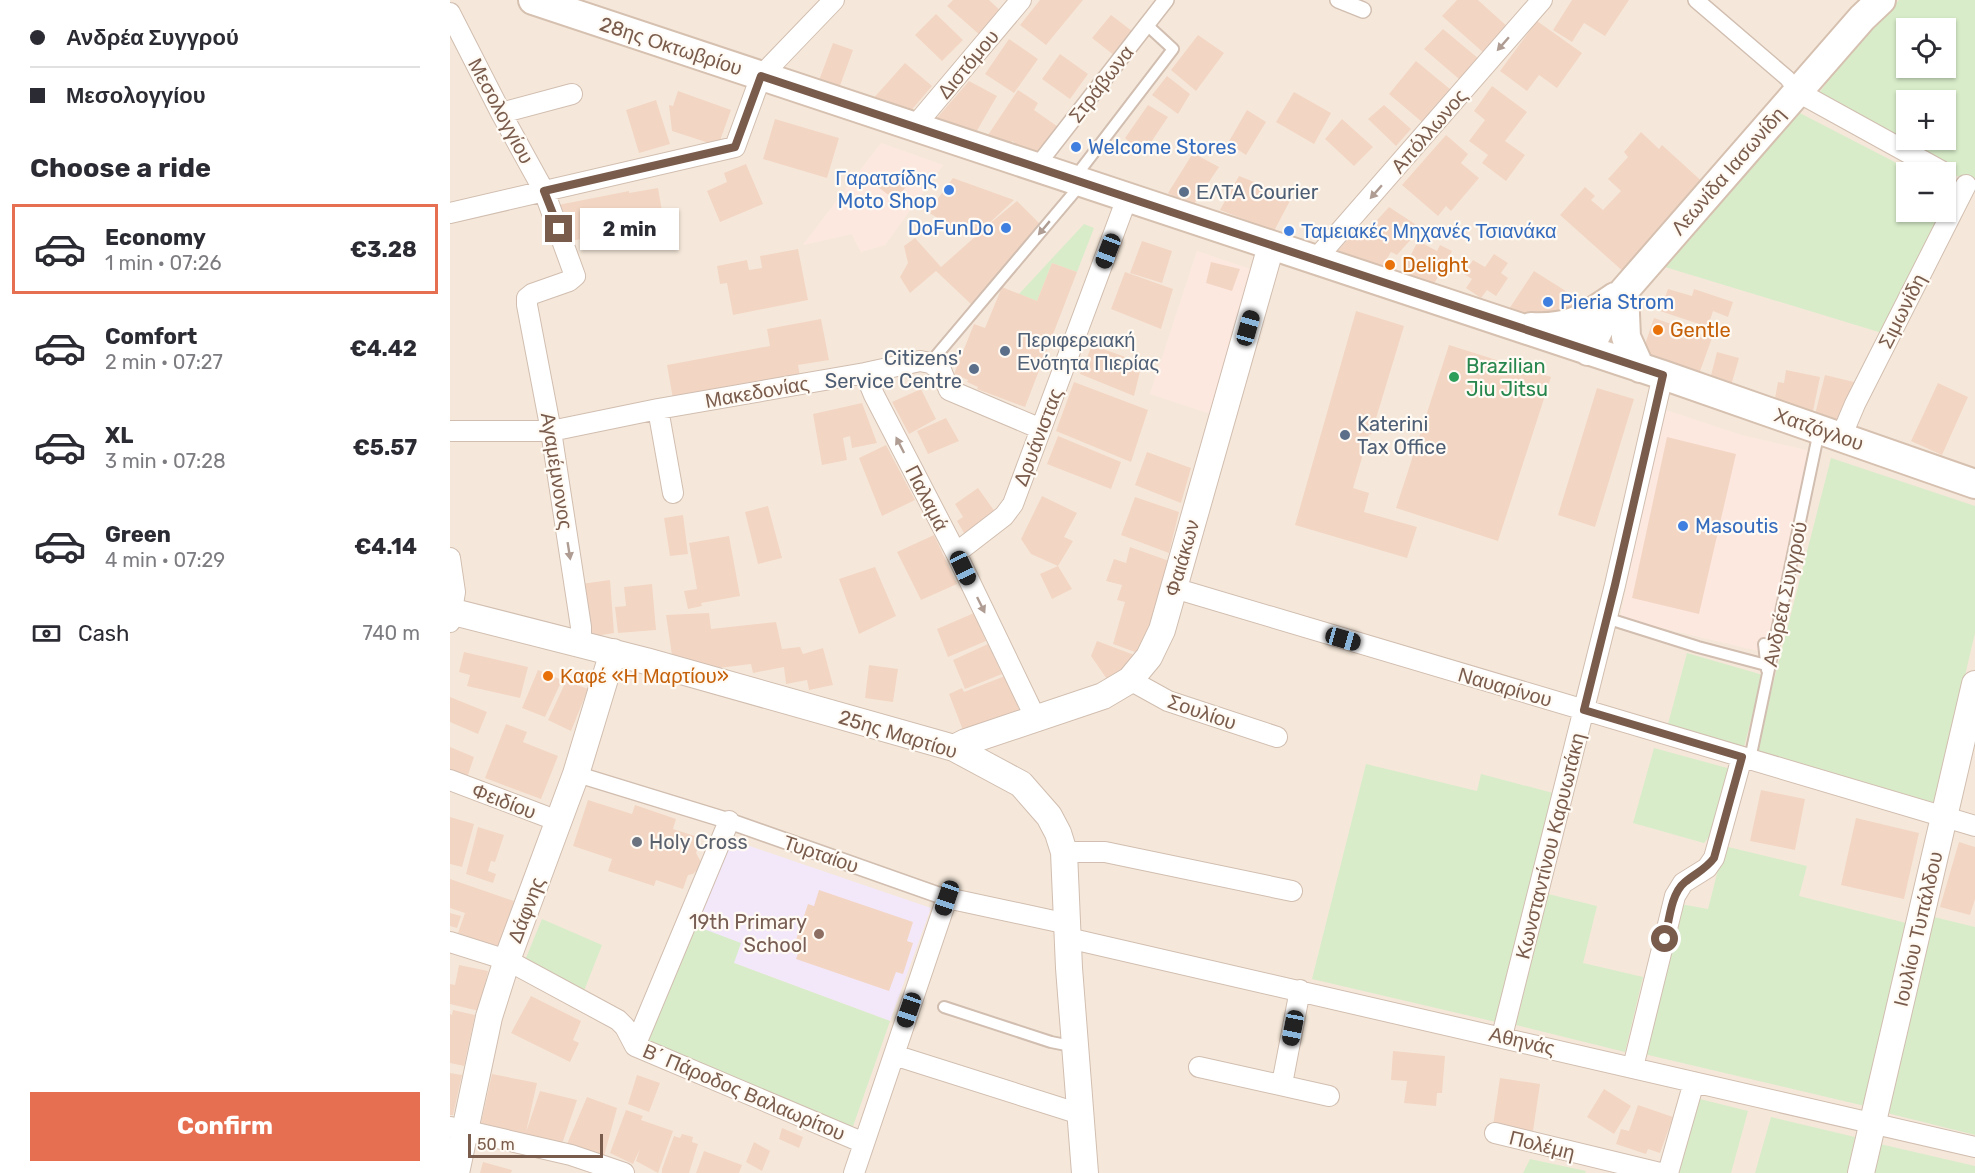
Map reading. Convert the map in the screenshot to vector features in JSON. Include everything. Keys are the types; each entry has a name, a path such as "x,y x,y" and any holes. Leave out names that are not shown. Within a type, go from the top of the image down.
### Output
{"main road":[{"name":"28ης Οκτωβρίου","path":"533,0 1651,371"},
{"name":"Λεωνίδα Ιασωνίδη","path":"1588,351 1600,327 1624,291 1862,18 1881,0"},
{"path":"1514,327 1566,326 1584,318 1624,291"},
{"path":"1624,291 1626,337 1651,371"},
{"name":"Χατζόγλου","path":"1651,371 1975,484"}],"street":[{"path":"450,213 735,147 761,76 834,0"},
{"name":"Διστόμου","path":"914,127 1021,0"},
{"name":"Στράβωνα","path":"1036,167 1166,0"},
{"path":"1338,0 1363,10"},
{"name":"Απόλλωνος","path":"1315,260 1542,0"},
{"path":"1696,0 1787,78 1798,92 1924,162"},
{"name":"Μεσολογγίου","path":"450,14 544,191 575,276 570,281 532,294 528,298"},
{"path":"501,113 572,94"},
{"path":"1956,180 1970,188"},
{"name":"Σιμωνίδη","path":"1830,433 1855,404 1970,188"},
{"name":"Δρυάνιστας","path":"956,553 1004,516 1013,504 1127,198"},
{"name":"Φαιάκων","path":"954,748 1102,696 1130,681 1149,657 1162,630 1271,246"},
{"name":"Αγαμέμνονος","path":"528,298 551,431 581,627 581,644"},
{"name":"Μακεδονίας","path":"450,431 551,431 658,408 865,373 920,361 930,363"},
{"path":"930,363 940,370 950,390 1041,429"},
{"name":"Κωνσταντίνου Καρυωτάκη","path":"1502,1036 1606,618 1651,371"},
{"name":"Παλαμά","path":"865,373 874,395 956,553 1036,719"},
{"path":"658,408 673,493"},
{"path":"450,558 454,572 455,592 451,615"},
{"name":"Ναυαρίνου","path":"1174,588 1975,826"},
{"name":"25ης Μαρτίου","path":"451,615 613,652 954,748 1021,784 1049,816 1064,852 1085,1173"},
{"name":"Δάφνης","path":"456,1173 458,1129 489,1017 507,960 576,774 613,652"},
{"name":"Σουλίου","path":"1130,681 1168,701 1277,737"},
{"name":"Ιουλίου Τυπάλδου","path":"1862,1173 1975,684"},
{"name":"Ανδρέα Συγγρού","path":"1633,1067 1675,896 1683,883 1707,868 1714,858 1746,758"},
{"name":"Τυρταίου","path":"576,774 729,821 947,898 1068,931"},
{"name":"Φειδίου","path":"450,780 558,821"},
{"path":"635,1046 729,821"},
{"path":"1064,852 1105,852 1292,891"},
{"path":"854,1173 947,898"},
{"name":"Αθηνάς","path":"1068,931 1300,990 1975,1147"},
{"name":"Β΄ Πάροδος Βαλαωρίτου","path":"450,942 507,960 618,1020 625,1027 635,1046 864,1143"},
{"path":"1282,1084 1300,990"},
{"path":"894,1055 1080,1114"},
{"path":"1199,1066 1329,1096"},
{"path":"1668,1173 1694,1082"},
{"path":"458,1129 571,1155 624,1173"},
{"name":"Πολέμη","path":"1495,1133 1660,1173"}],"lane":[{"path":"930,363 1077,181 1173,49 1147,25"},
{"name":"Ανδρέα Συγγρού","path":"1746,758 1830,433"},
{"path":"1606,618 1698,647 1766,664"},
{"path":"1764,644 1768,679"},
{"path":"944,1007 1076,1048"}],"shaded area":[{"path":"450,0 1975,0 1975,1173 450,1173"},
{"path":"881,143 943,165 885,245 861,252 852,234 803,245"},
{"path":"1197,251 1253,270 1211,414 1150,394"},
{"path":"1663,409 1741,435 1814,452 1767,653 1620,618"},
{"name":"19th Primary School","path":"726,838 931,908 890,1021 734,963 693,925"}],"green space":[{"path":"1899,0 1975,0 1975,186 1956,175 1956,162 1933,162 1912,150 1956,150 1956,90 1896,90 1896,141 1817,96 1850,50"},
{"path":"1796,111 1896,163 1896,222 1940,222 1882,333 1665,267"},
{"path":"1084,224 1094,228 1077,272 1052,263 1037,301 1019,294"},
{"path":"1831,458 1975,506 1975,633 1935,803 1756,750"},
{"path":"1687,653 1763,675 1744,747 1668,724"},
{"path":"1654,748 1731,769 1713,832 1704,843 1633,823"},
{"path":"1366,764 1477,791 1481,774 1553,793 1496,1022 1312,979"},
{"path":"1724,846 1807,866 1799,896 1910,924 1865,1106 1644,1054 1680,904 1708,909"},
{"path":"1548,894 1597,906 1583,963 1643,977 1625,1052 1516,1025"},
{"path":"1934,917 1975,927 1975,1135 1887,1113"},
{"path":"542,919 602,945 582,996 523,965"},
{"path":"693,925 741,943 734,963 890,1021 851,1132 644,1044"},
{"path":"1700,1099 1748,1111 1731,1173 1678,1173"},
{"path":"1771,1117 1855,1137 1847,1173 1755,1173"},
{"path":"1880,1144 1975,1166 1975,1173 1873,1173"},
{"path":"1530,1159 1586,1171 1585,1173 1523,1173"}],"building":[{"path":"953,0 989,0 1003,13 981,36 947,6"},
{"path":"1040,0 1083,0 1046,45 1020,25"},
{"path":"1457,0 1478,0 1509,28 1485,54 1442,16"},
{"path":"1572,0 1629,0 1605,36 1584,23 1572,42 1553,30"},
{"path":"936,14 963,40 942,61 915,35"},
{"path":"1111,15 1132,31 1115,56 1092,38"},
{"path":"1537,21 1582,53 1557,88 1539,75 1527,91 1500,71"},
{"path":"1443,29 1479,59 1459,79 1424,49"},
{"path":"1198,35 1224,53 1196,91 1171,70"},
{"path":"1009,39 1038,59 1014,93 985,74"},
{"path":"833,43 853,50 838,91 818,83"},
{"path":"1060,54 1088,74 1070,99 1042,79"},
{"path":"1416,61 1451,90 1422,122 1389,94"},
{"path":"905,63 932,86 909,113 871,101"},
{"path":"1167,76 1190,94 1178,114 1152,95"},
{"path":"969,81 997,96 975,134 936,119"},
{"path":"1492,86 1527,112 1505,141 1525,155 1506,181 1482,163 1488,155 1469,141 1485,120 1474,111"},
{"path":"1018,90 1038,103 1034,110 1061,129 1039,160 1012,141 1009,148 988,135"},
{"path":"678,91 731,110 718,146 672,131 669,105 673,106"},
{"path":"1294,92 1331,113 1314,144 1276,122"},
{"path":"656,100 670,144 639,153 626,110"},
{"path":"1148,105 1168,117 1143,154 1125,138"},
{"path":"1384,105 1411,129 1396,146 1368,119"},
{"path":"1247,110 1266,122 1246,155 1228,143"},
{"path":"775,119 839,138 827,178 763,159"},
{"path":"1342,119 1373,147 1354,166 1325,139"},
{"path":"1641,132 1659,149 1662,145 1707,186 1626,274 1560,215 1585,187 1595,196 1591,200 1603,210 1621,191 1608,179 1628,157 1624,152"},
{"path":"1446,135 1468,154 1461,163 1479,178 1451,211 1446,206 1438,216 1402,185"},
{"path":"1193,153 1219,167 1192,207 1168,193"},
{"path":"746,164 763,204 720,222 707,191 727,182 724,173"},
{"path":"1239,176 1292,197 1274,231 1220,210"},
{"path":"886,177 906,187 895,200 878,187"},
{"path":"953,178 1014,200 982,230 1017,201 1042,226 973,306 936,271 910,293 900,277 908,263 904,246 915,238 941,267 977,235 956,224 953,228 928,212"},
{"path":"658,188 663,217 655,218 656,224 566,242 558,205 629,191 629,193"},
{"path":"1389,207 1421,228 1397,255 1391,252 1386,260 1397,266 1388,281 1331,258 1361,225 1369,229"},
{"path":"1142,241 1172,251 1162,283 1130,273"},
{"path":"1418,241 1437,251 1440,245 1452,251 1429,293 1399,278"},
{"path":"798,249 808,300 733,315 727,283 720,284 717,266 747,260 749,270 762,268 760,256"},
{"path":"1494,254 1508,263 1501,273 1508,278 1496,296 1487,290 1481,298 1466,288 1472,279 1464,274 1473,260 1485,267"},
{"path":"1211,262 1240,269 1232,291 1206,283"},
{"name":"Περιφερειακή Ενότητα Πιερίας","path":"1052,263 1077,272 1025,407 977,389 978,387 967,382 968,380 954,374 974,324 985,328 1002,287 1037,301"},
{"path":"1534,271 1588,305 1559,322 1509,309"},
{"path":"1125,272 1173,289 1161,329 1111,309"},
{"path":"1668,289 1692,296 1694,289 1733,302 1728,317 1713,311 1708,327 1660,311"},
{"name":"Katerini Tax Office","path":"1356,311 1404,326 1353,488 1369,493 1364,512 1417,527 1407,558 1295,525"},
{"path":"1654,318 1712,338 1699,374 1642,353"},
{"path":"821,319 829,360 798,365 800,376 673,399 667,365 770,346 767,329"},
{"path":"1092,345 1142,363 1134,396 1080,374"},
{"path":"1449,345 1551,377 1498,541 1396,508"},
{"path":"1717,352 1739,358 1730,389 1709,383"},
{"path":"1786,370 1820,377 1812,416 1773,409 1778,382 1784,383"},
{"path":"1825,375 1854,382 1841,430 1813,422"},
{"path":"1074,382 1148,410 1131,462 1056,431"},
{"path":"1938,383 1968,397 1942,455 1911,441"},
{"path":"1597,388 1634,399 1595,527 1558,515"},
{"path":"921,389 936,419 909,434 892,402"},
{"path":"862,403 877,443 852,448 850,436 843,438 847,460 822,465 813,414"},
{"path":"946,418 959,441 928,454 917,431"},
{"path":"1058,436 1121,462 1111,489 1047,464"},
{"name":"Masoutis","path":"1667,437 1736,454 1699,614 1632,598"},
{"path":"886,445 915,500 882,516 859,458"},
{"path":"1147,452 1191,468 1181,503 1135,485"},
{"path":"978,488 998,516 968,540 957,521 963,517 955,504"},
{"path":"1042,496 1077,513 1064,537 1073,541 1058,566 1031,554 1021,539"},
{"path":"1135,497 1179,512 1169,553 1121,535"},
{"path":"768,506 782,558 758,564 745,512"},
{"path":"683,515 688,554 670,556 664,518"},
{"path":"934,535 957,584 921,600 897,552"},
{"path":"729,536 740,596 701,603 702,606 688,609 684,591 697,589 689,543"},
{"path":"1130,547 1172,562 1143,655 1113,644 1125,602 1117,600 1122,585 1106,581 1114,559 1126,563"},
{"path":"1058,566 1072,589 1052,599 1040,574"},
{"path":"875,567 896,616 859,634 839,579"},
{"path":"610,580 614,633 589,637 581,584"},
{"path":"652,584 656,630 618,633 615,607 626,606 624,587"},
{"path":"709,613 711,629 776,622 782,649 800,647 803,654 823,648 833,685 809,690 807,680 786,684 784,667 753,673 751,664 703,670 673,662 666,615"},
{"path":"974,613 986,641 948,657 937,629"},
{"path":"1097,641 1137,656 1109,682 1091,656"},
{"path":"988,644 1002,674 965,689 953,660"},
{"path":"464,652 528,667 520,698 467,686 470,675 459,672"},
{"path":"869,665 898,669 893,702 865,698"},
{"path":"538,670 562,680 545,717 522,708"},
{"path":"1005,676 1021,713 964,733 949,694 962,688 964,692"},
{"path":"566,681 588,689 571,731 548,720"},
{"path":"450,697 487,712 478,734 450,722"},
{"path":"506,724 527,732 523,742 558,756 541,799 485,778"},
{"path":"450,747 474,757 466,781 450,774"},
{"path":"1761,790 1805,799 1795,850 1750,841"},
{"name":"Holy Cross","path":"588,800 632,814 635,805 676,819 673,829 701,838 696,853 701,862 700,867 693,874 688,875 683,889 656,880 654,886 608,871 612,859 573,846"},
{"path":"450,817 474,824 462,867 450,864"},
{"path":"1856,818 1919,833 1904,899 1841,885"},
{"path":"478,827 504,835 495,862 491,861 488,871 496,874 493,883 466,874"},
{"path":"1959,842 1975,847 1975,899 1970,915 1940,907"},
{"path":"450,879 514,901 498,947 458,933 465,913 450,908"},
{"path":"819,890 913,922 907,941 913,943 903,974 896,972 889,991 796,959 802,942 796,940 808,904 814,906"},
{"path":"450,913 461,916 457,928 450,926"},
{"path":"459,965 488,971 479,1011 450,1004 450,984 455,985"},
{"path":"531,996 581,1021 573,1040 579,1043 570,1062 511,1033"},
{"path":"453,1010 475,1015 464,1066 450,1063 450,1014 452,1015"},
{"path":"1393,1051 1445,1056 1442,1093 1437,1093 1436,1106 1404,1103 1407,1081 1391,1080"},
{"path":"450,1073 462,1075 453,1115 450,1115"},
{"path":"492,1074 537,1083 526,1132 540,1091 577,1100 562,1144 481,1123"},
{"path":"637,1075 660,1083 649,1112 628,1104"},
{"path":"1500,1078 1540,1084 1533,1131 1493,1125"},
{"path":"1604,1089 1631,1106 1614,1134 1587,1117"},
{"path":"587,1097 617,1108 604,1156 567,1144"},
{"path":"1638,1105 1673,1117 1660,1153 1648,1149 1646,1154 1616,1144 1621,1129 1629,1131"},
{"path":"626,1110 643,1116 641,1120 673,1131 658,1173 636,1161 640,1149 633,1164 610,1153"},
{"path":"782,1128 803,1137 799,1148 779,1139"},
{"path":"682,1134 693,1137 692,1142 698,1144 689,1173 662,1173 674,1136 680,1138"},
{"path":"754,1142 770,1151 762,1171 746,1162"},
{"path":"704,1151 742,1165 739,1173 696,1173"},
{"path":"483,1162 512,1170 511,1173 480,1173"}],"place":[{"name":"Welcome Stores","path":"1076,147"},
{"name":"Γαρατσίδης Moto Shop","path":"949,190"},
{"name":"ΕΛΤΑ Courier","path":"1184,192"},
{"name":"DoFunDo","path":"1006,228"},
{"name":"Ταμειακές Μηχανές Τσιανάκα","path":"1289,231"},
{"name":"Delight","path":"1390,265"},
{"name":"Pieria Strom","path":"1548,302"},
{"name":"Gentle","path":"1658,330"},
{"name":"Περιφερειακή Ενότητα Πιερίας","path":"1005,351"},
{"name":"Citizens' Service Centre","path":"974,369"},
{"name":"Brazilian Jiu Jitsu","path":"1454,377"},
{"name":"Katerini Tax Office","path":"1345,435"},
{"name":"Masoutis","path":"1683,526"},
{"name":"Καφέ «Η Μαρτίου»","path":"548,676"},
{"name":"Holy Cross","path":"637,842"},
{"name":"19th Primary School","path":"819,934"}],"route":[{"path":"559,229 544,191 735,147 761,76 1663,375 1584,710 1742,757 1714,858 1707,868 1683,883 1675,896 1665,939"}]}
